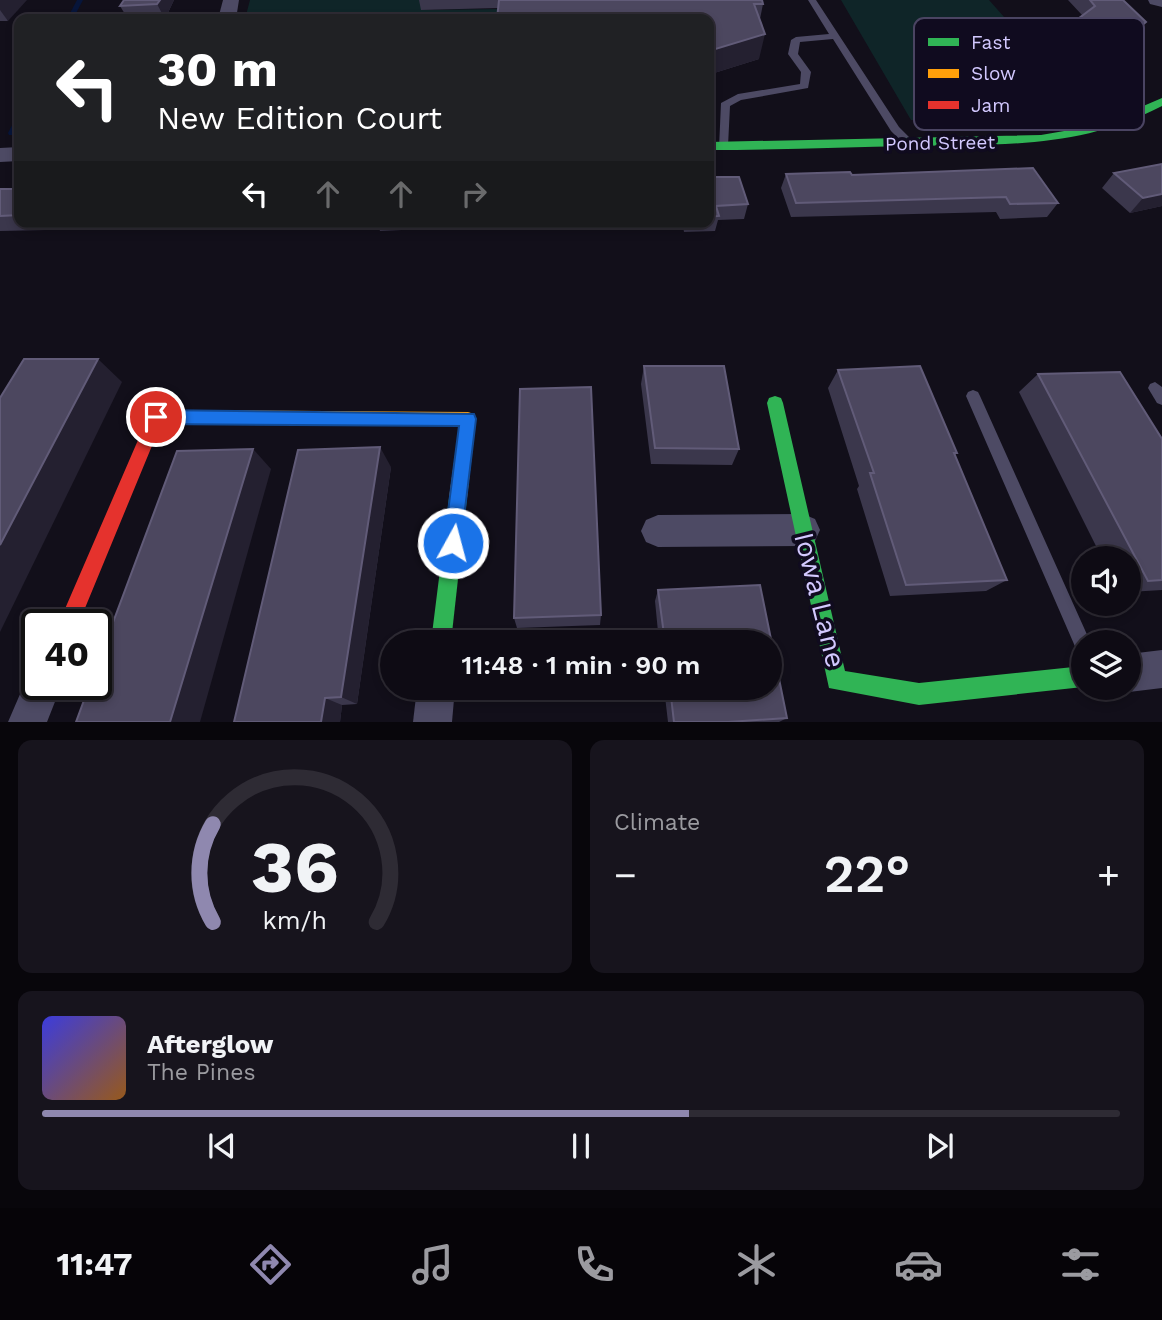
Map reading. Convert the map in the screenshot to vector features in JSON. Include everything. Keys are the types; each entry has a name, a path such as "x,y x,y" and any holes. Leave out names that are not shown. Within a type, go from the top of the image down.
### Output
{"street":[{"path":"1156,0 1162,2"},
{"name":"Pond Street","path":"1144,113 1162,101"},
{"name":"Pond Street","path":"716,146 1048,140 1104,130"},
{"name":"Iowa Lane","path":"775,403 837,680 919,694 1071,678"},
{"path":"75,609 156,417 468,419 442,630"},
{"path":"658,531 803,530"},
{"path":"1141,672 1162,669"},
{"path":"27,722 36,700"},
{"path":"432,722 435,700"}],"lane":[{"path":"813,0 895,129 910,144"},
{"path":"716,146 725,105 738,97 805,86 806,72 793,54 796,40 836,36"},
{"path":"973,396 1076,630"}],"green space":[{"path":"250,0 423,0 422,10 503,9 502,14 246,14"},
{"path":"841,0 989,0 1005,18 914,18 914,120 911,120"}],"building":[{"path":"124,0 160,0 157,4 120,6"},
{"path":"499,0 762,0 763,4 754,4 765,34 714,49 714,14 498,14"},
{"path":"1090,0 1123,0 1142,18 1079,18 1095,6"},
{"path":"1162,164 1162,194 1143,198 1114,173"},
{"path":"1033,168 1058,203 1010,204 1006,197 796,203 786,174 850,172 852,175"},
{"path":"714,177 739,177 748,204 716,206 719,216 714,216"},
{"path":"0,189 14,189 14,215 0,216"},
{"path":"24,359 98,359 0,545 0,398"},
{"path":"644,366 724,366 739,449 655,448"},
{"path":"920,366 1007,580 906,585 870,473 874,473 838,370"},
{"path":"1120,372 1162,439 1162,580 1148,581 1141,568 1141,546 1129,546 1038,374"},
{"path":"591,387 601,615 514,618 520,389"},
{"path":"380,447 341,697 325,698 321,722 234,722 298,450"},
{"path":"253,449 170,722 76,722 84,700 112,700 112,625 177,451"},
{"path":"760,585 769,630 663,630 658,590"},
{"path":"782,693 787,718 728,722 674,722 671,700 782,700"}],"waterway":[{"path":"73,14 80,0"},
{"path":"12,133 14,129"}],"traffic: fast":[{"path":"1144,111 1162,101"},
{"path":"714,146 1009,141 1072,135 1094,130"},
{"path":"775,403 837,680 919,694 1071,678"},
{"path":"442,630 458,498"}],"traffic: slow":[{"path":"167,417 468,419 458,498"}],"traffic: jam":[{"path":"75,609 156,417 167,417"}],"route":[{"path":"156,417 468,419 453,543"}]}
